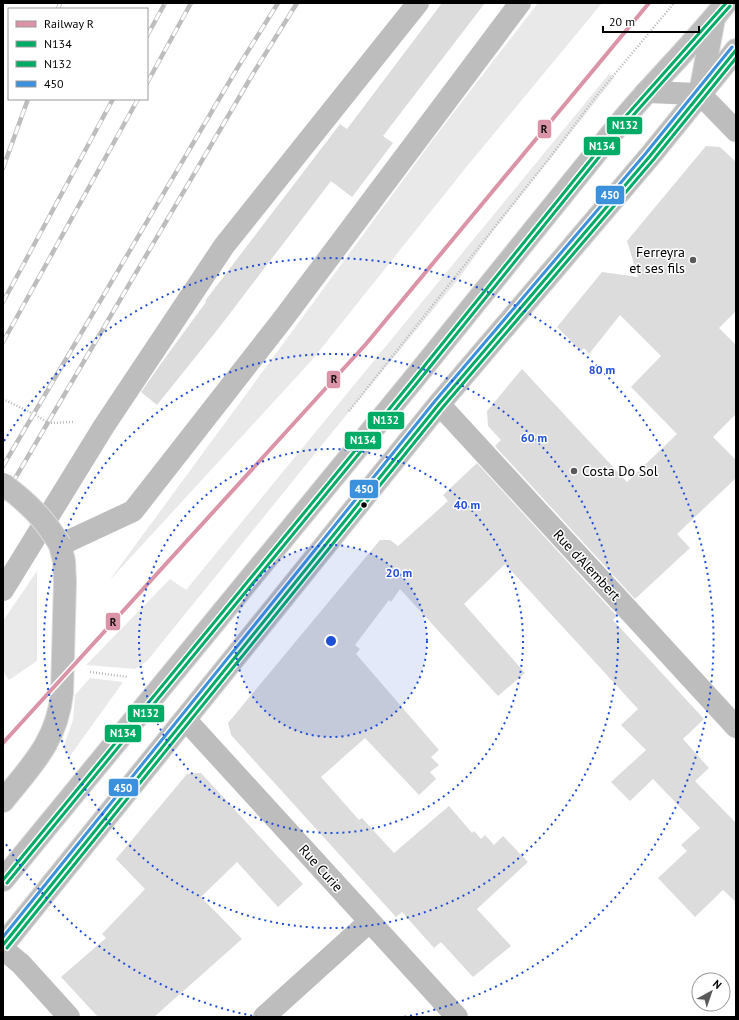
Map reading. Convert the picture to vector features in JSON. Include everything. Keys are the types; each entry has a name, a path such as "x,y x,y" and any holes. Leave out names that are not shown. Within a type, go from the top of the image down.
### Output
{"main road":[{"path":"3,590 104,426 224,246 418,3"},
{"path":"60,545 133,511 283,319 520,3"},
{"path":"3,880 237,596 646,92 720,11"},
{"path":"700,94 720,11"},
{"path":"3,945 438,404 650,156 736,50"},
{"path":"646,92 700,94 736,131"},
{"name":"Rue d'Alembert","path":"438,404 736,727"},
{"path":"3,484 34,509 51,529 60,545 64,561 65,582 62,693 60,710 48,742 33,764 3,801"},
{"name":"Rue Curie","path":"186,719 457,1017"},
{"path":"264,1017 369,922"},
{"path":"3,949 21,964 69,1017"}],"path":[{"path":"344,416 551,156 598,94 674,3"},
{"path":"3,399 34,414 48,423 87,422 104,426"},
{"path":"86,672 128,677"}],"shaded area":[{"path":"538,3 602,3 468,165 312,360 109,581 434,138"},
{"path":"609,74 614,78 493,231 460,277 147,661 135,669 86,665 170,579 186,590"},
{"path":"37,571 37,661 9,680 3,671 3,621"},
{"path":"90,678 123,682 70,756 63,748 73,720 75,695"}],"building":[{"path":"442,3 485,3 383,136 393,143 352,197 331,181 218,329 157,405 141,392 206,302 205,301 340,124 347,129"},
{"path":"706,146 720,147 736,162 736,311 719,328 736,345 736,414 713,437 736,460 736,478 677,534 690,548 635,599 495,446 501,440 488,426 487,411 522,369 627,482 677,434 631,387 661,356 620,315 589,354 584,348 581,351 557,327 602,272 638,277 627,241"},
{"path":"477,463 617,616 613,620 704,719 683,739 709,768 695,781 736,823 736,902 723,890 695,917 658,878 687,851 681,845 700,828 653,779 630,801 611,782 646,750 621,725 638,709 505,564 464,604 525,673 498,696 400,589 391,602 389,600 355,645 360,649 356,654 439,750 431,757 439,765 430,772 436,779 419,795 365,738 321,777 359,820 362,818 394,853 449,806 472,833 474,831 481,839 485,835 494,845 503,836 528,862 477,909 511,946 473,977 441,942 434,948 402,912 396,917 231,735 228,723 380,540 390,540 398,546 448,501 443,495"},
{"path":"201,773 303,884 278,907 237,862 201,897 242,939 154,1017 98,1017 61,977 106,938 102,934 145,889 116,859 187,774"}],"railway":[{"path":"58,8 60,3"},
{"path":"148,34 165,3"},
{"path":"148,81 191,3"},
{"path":"3,466 238,67 278,3"},
{"path":"3,499 254,72 297,3"},
{"path":"3,168 28,100"},
{"path":"3,302 112,100"},
{"path":"3,342 137,100"}],"rail line":[{"name":"R","path":"3,743 366,344 649,3"}],"transit line":[{"name":"N134","path":"3,880 413,380 625,117 726,3"},
{"name":"N132","path":"7,883 417,383 629,120 730,6"},
{"name":"450","path":"3,937 435,401 646,153 732,47"},
{"name":"N134","path":"3,945 439,404 650,156 736,50"},
{"name":"N132","path":"7,948 443,407 654,159 736,58"}],"place":[{"name":"Ferreyra et ses fils","path":"693,260"},
{"name":"Costa Do Sol","path":"574,471"}]}
